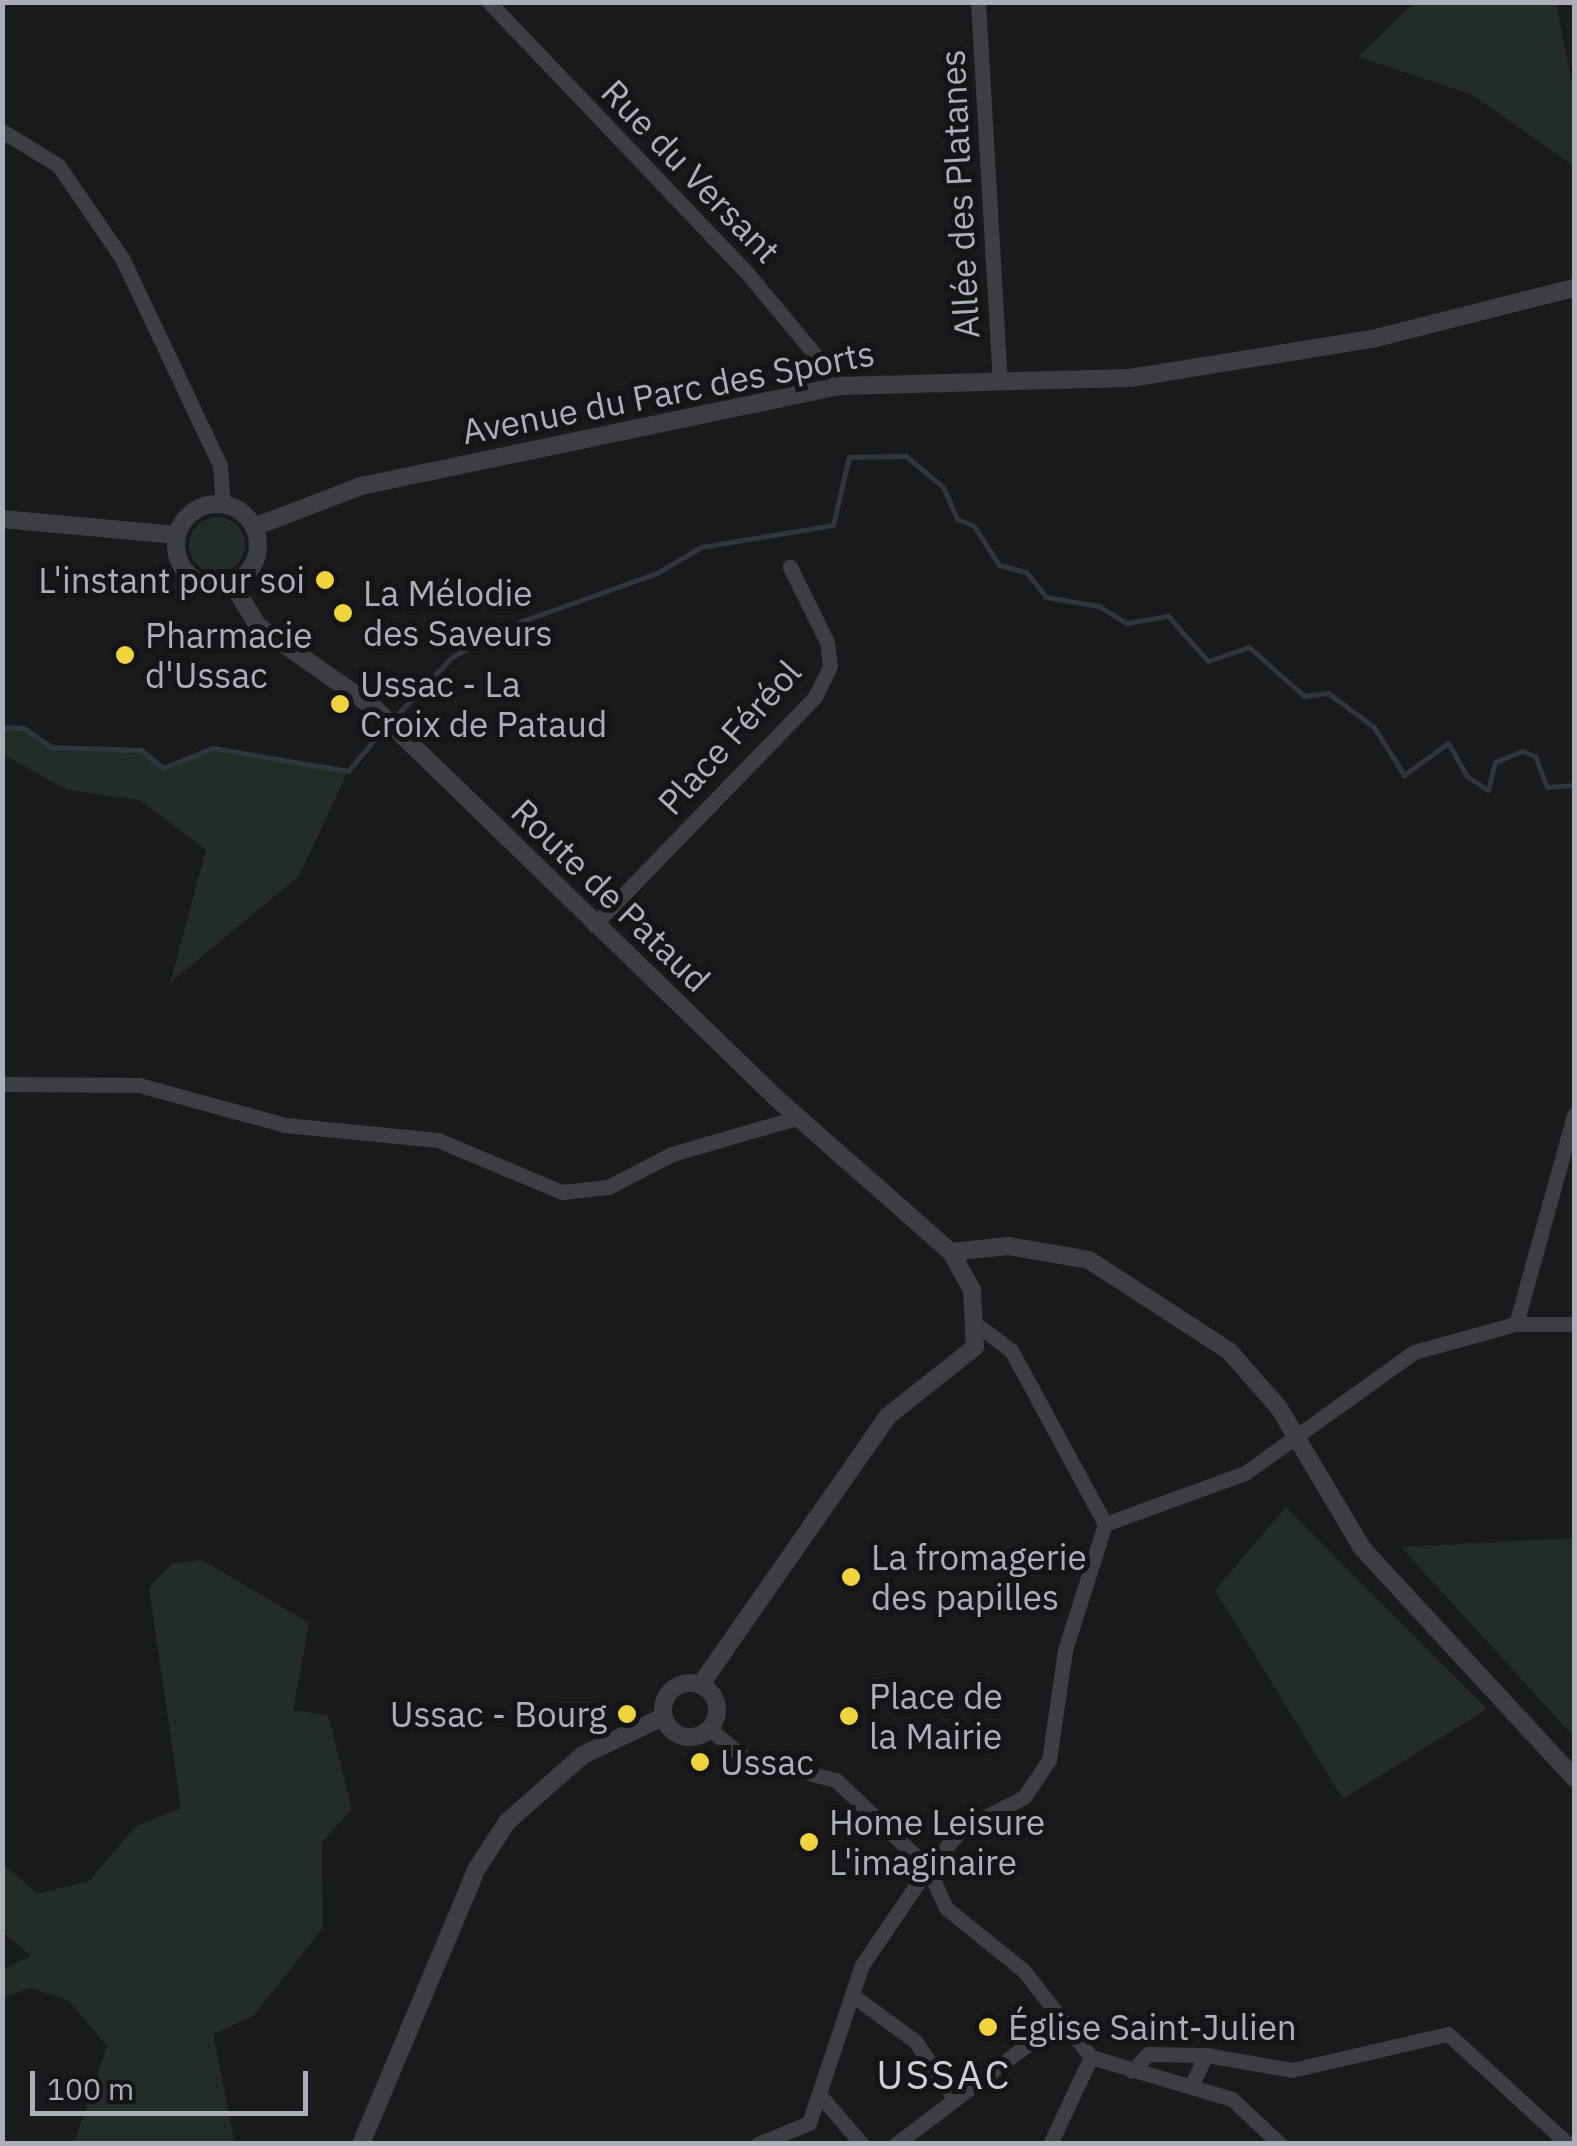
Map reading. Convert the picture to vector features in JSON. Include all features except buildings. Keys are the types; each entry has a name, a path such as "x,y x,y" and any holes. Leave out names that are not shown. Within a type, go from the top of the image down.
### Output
{"street":[{"name":"Rue du Versant","path":"489,2 748,274 841,386"},
{"name":"Allée des Platanes","path":"978,2 1000,381"},
{"path":"2,131 58,165 122,258 220,465 222,505"},
{"name":"Avenue du Parc des Sports","path":"254,527 361,486 841,386 1000,381 1210,367 1574,288"},
{"path":"222,505 254,527 257,554 232,583 193,578 177,536 194,511 222,505"},
{"path":"2,519 177,536"},
{"name":"Place Féréol","path":"594,925 815,698 830,666 827,642 790,567"},
{"name":"Route de Pataud","path":"232,583 276,642 388,723 799,1118 951,1252"},
{"path":"2,1084 139,1085 285,1125 438,1140 562,1192 608,1188 672,1154 799,1118"},
{"path":"1516,1324 1574,1115"},
{"path":"758,2144 810,2123 823,2099 852,1995 928,1868 962,1829 1024,1798 1049,1760 1065,1650 1105,1524 1011,1350 980,1327 951,1252 1050,1250 1134,1284 1256,1377 1362,1548 1574,1778"},
{"path":"1105,1524 1245,1472 1298,1442 1414,1352 1516,1324 1574,1324"},
{"path":"700,1685 888,1416 966,1355 980,1327"},
{"path":"361,2144 476,1870 507,1822 584,1755 663,1717 676,1687 700,1685"},
{"path":"700,1685 717,1705 710,1729"},
{"path":"663,1717 687,1738 710,1729"},
{"path":"710,1729 743,1757 811,1770 836,1780 928,1868 946,1908 1024,1971 1091,2057 1232,2099 1280,2144"},
{"path":"852,1995 914,2041 952,2096"},
{"path":"896,2144 952,2096 1061,2019"},
{"path":"1132,2070 1148,2054 1206,2055 1292,2070 1448,2034 1568,2144"},
{"path":"1192,2084 1206,2055"},
{"path":"1050,2144 1091,2057"},
{"path":"823,2099 862,2144"}],"shaded area":[{"path":"1414,3 1556,3 1574,93 1574,166 1471,94 1358,57"},
{"path":"217,517 237,525 245,545 237,565 217,573 197,565 189,545 197,525"},
{"path":"3,727 24,728 51,747 141,750 163,768 213,748 348,771 299,876 170,983 206,850 139,800 67,790 3,754"},
{"path":"1286,1507 1487,1709 1343,1799 1215,1590"},
{"path":"1574,1538 1574,1737 1401,1547"},
{"path":"202,1560 309,1623 293,1710 328,1715 352,1809 322,1842 323,1928 253,2016 213,2034 235,2143 74,2143 107,2046 68,2000 30,1988 3,1998 3,1969 31,1956 3,1932 3,1863 37,1894 89,1881 136,1826 181,1808 149,1588 173,1563"}],"waterway":[{"path":"393,719 452,657 506,627 657,573 701,547 833,525 849,457 906,456 943,487 957,519 974,526 999,565 1026,572 1046,597 1099,606 1126,623 1168,616 1208,661 1249,647 1304,696 1328,693 1374,727 1404,775 1448,743 1467,776 1488,790 1495,762 1522,751 1535,756 1547,787 1574,785"},
{"path":"2,727 24,728 51,747 141,750 163,768 213,748 348,771 385,727"}],"place":[{"name":"L'instant pour soi","path":"325,580"},
{"name":"La Mélodie des Saveurs","path":"343,613"},
{"name":"Pharmacie d'Ussac","path":"125,655"},
{"name":"Ussac - La Croix de Pataud","path":"340,704"},
{"name":"La fromagerie des papilles","path":"851,1577"},
{"name":"Ussac - Bourg","path":"627,1714"},
{"name":"Place de la Mairie","path":"849,1716"},
{"name":"Ussac","path":"700,1762"},
{"name":"Home Leisure L'imaginaire","path":"809,1842"},
{"name":"Église Saint-Julien","path":"988,2027"}],"district":[{"name":"USSAC","path":"944,2074"}]}
